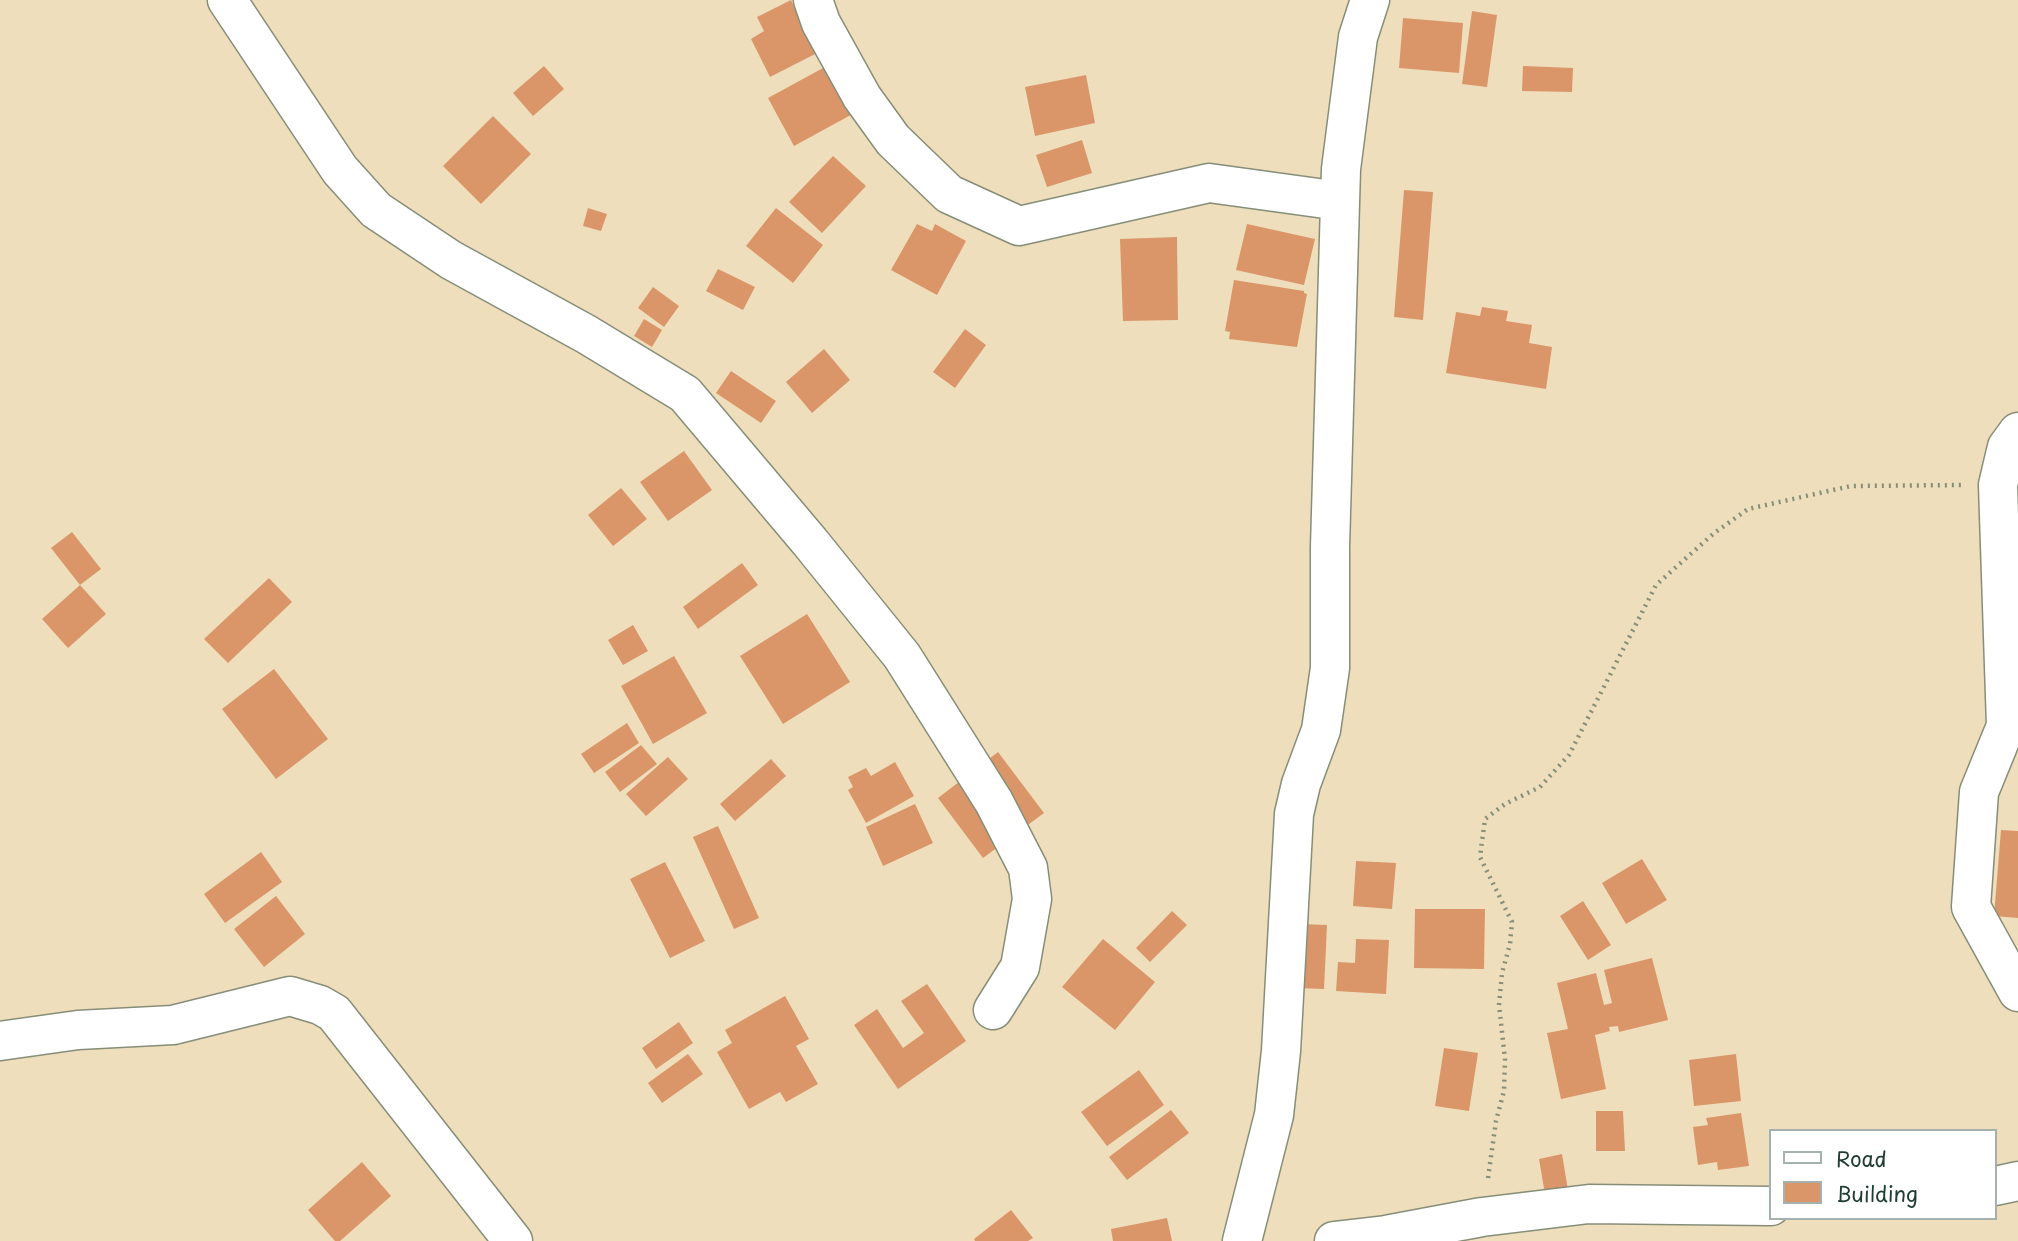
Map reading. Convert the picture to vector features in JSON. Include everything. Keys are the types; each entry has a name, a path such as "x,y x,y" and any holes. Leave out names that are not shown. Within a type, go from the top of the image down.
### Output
{"street":[{"path":"227,0 340,170 376,210 451,260 586,334 685,394 902,656 994,802 1028,868 1032,899 1020,967 993,1010"},
{"path":"813,0 821,23 862,97 893,140 950,194 1019,226 1209,183 1340,201"},
{"path":"1242,1241 1274,1115 1281,1051 1294,814 1301,784 1321,730 1330,668 1330,547 1341,169 1358,37 1370,0"},
{"path":"2018,432 2007,447 1998,485 2006,726 1979,792 1971,907 2018,992"},
{"path":"0,1041 78,1031 173,1025 290,996 320,1005 334,1013 513,1241"},
{"path":"1997,1186 2018,1181"},
{"path":"1334,1241 1483,1229 1589,1203 1770,1206"}],"path":[{"path":"1483,1229 1496,1121 1504,1091 1506,1059 1499,1005 1512,922 1480,857 1485,819 1505,804 1540,787 1569,755 1656,585 1713,534 1748,509 1851,486 1998,485"}],"building":[{"path":"791,0 797,13 831,46 770,77 751,39 764,31 757,17"},
{"path":"1472,11 1497,15 1487,87 1462,84"},
{"path":"1403,18 1463,23 1459,73 1399,68"},
{"path":"834,62 860,110 794,146 768,98"},
{"path":"544,66 564,89 533,116 513,93"},
{"path":"1523,66 1573,68 1572,92 1522,91"},
{"path":"1086,75 1095,123 1035,136 1025,87"},
{"path":"493,116 531,154 481,204 443,166"},
{"path":"1082,140 1092,173 1047,187 1036,155"},
{"path":"833,156 866,186 822,233 789,202"},
{"path":"1404,190 1433,192 1423,320 1394,317"},
{"path":"588,208 607,214 601,231 583,226"},
{"path":"776,208 823,245 793,283 746,246"},
{"path":"917,224 932,231 935,224 966,241 937,295 891,270"},
{"path":"1247,224 1315,239 1304,285 1236,270"},
{"path":"1177,237 1178,320 1123,321 1120,239"},
{"path":"718,269 755,287 743,310 706,291"},
{"path":"1234,280 1304,291 1307,294 1297,347 1229,339 1230,332 1225,331"},
{"path":"653,287 679,306 664,327 638,308"},
{"path":"1482,307 1508,311 1506,321 1532,325 1529,343 1552,347 1546,389 1446,373 1456,312 1480,316"},
{"path":"644,319 662,330 652,347 634,336"},
{"path":"965,329 986,345 955,388 933,372"},
{"path":"824,349 850,380 812,413 786,382"},
{"path":"731,371 776,401 761,423 716,393"},
{"path":"684,451 712,490 668,521 640,482"},
{"path":"621,488 647,519 613,546 588,515"},
{"path":"72,532 101,569 80,585 51,548"},
{"path":"742,563 758,585 698,629 683,607"},
{"path":"269,578 292,602 228,663 204,639"},
{"path":"80,585 106,614 68,648 42,619"},
{"path":"807,614 850,682 783,724 740,656"},
{"path":"633,625 648,651 623,665 608,640"},
{"path":"674,656 707,713 653,744 621,686"},
{"path":"274,669 328,739 276,779 222,709"},
{"path":"627,723 639,743 594,773 581,754"},
{"path":"641,745 657,764 620,792 605,772"},
{"path":"998,752 1044,813 983,858 938,798"},
{"path":"668,757 688,779 646,816 626,794"},
{"path":"771,759 786,776 735,821 720,804"},
{"path":"895,762 914,796 866,823 848,790 853,787 848,777 866,768 871,776"},
{"path":"915,804 933,843 883,866 866,827"},
{"path":"718,826 759,918 734,929 693,837"},
{"path":"2001,830 2018,831 2018,918 1994,916"},
{"path":"261,852 282,882 225,923 204,894"},
{"path":"1642,859 1667,900 1626,924 1602,883"},
{"path":"1356,861 1396,863 1392,909 1353,906"},
{"path":"665,862 705,941 670,958 630,879"},
{"path":"276,896 305,934 264,967 234,929"},
{"path":"1583,901 1611,945 1588,960 1560,916"},
{"path":"1415,909 1485,909 1484,969 1414,968"},
{"path":"1172,911 1187,925 1150,962 1136,948"},
{"path":"1299,924 1327,925 1324,989 1296,988"},
{"path":"1103,939 1155,982 1115,1030 1062,987"},
{"path":"1356,939 1389,940 1386,994 1336,991 1338,962 1355,963"},
{"path":"1652,958 1668,1020 1619,1032 1618,1026 1609,1027 1610,1031 1595,1035 1606,1089 1561,1099 1547,1033 1568,1029 1557,983 1596,973 1604,1005 1612,1003 1604,970"},
{"path":"927,984 966,1041 898,1089 854,1025 877,1009 903,1048 924,1033 901,1001"},
{"path":"785,996 809,1039 796,1046 818,1084 786,1102 780,1092 749,1109 717,1052 732,1043 725,1030"},
{"path":"679,1022 693,1043 656,1069 642,1048"},
{"path":"1444,1048 1478,1053 1469,1111 1435,1106"},
{"path":"688,1054 703,1074 662,1103 648,1083"},
{"path":"1736,1054 1741,1101 1694,1106 1689,1060"},
{"path":"1139,1070 1164,1105 1107,1146 1081,1112"},
{"path":"1171,1110 1189,1133 1127,1180 1109,1157"},
{"path":"1596,1111 1623,1111 1625,1151 1596,1151"},
{"path":"1741,1113 1749,1166 1718,1170 1717,1162 1698,1165 1693,1127 1708,1125 1706,1118"},
{"path":"1562,1154 1569,1196 1546,1200 1539,1159"},
{"path":"362,1162 391,1196 340,1241 335,1241 308,1210"},
{"path":"1011,1210 1033,1238 1028,1241 975,1241 974,1239"},
{"path":"1167,1218 1172,1241 1113,1241 1111,1229"}]}
